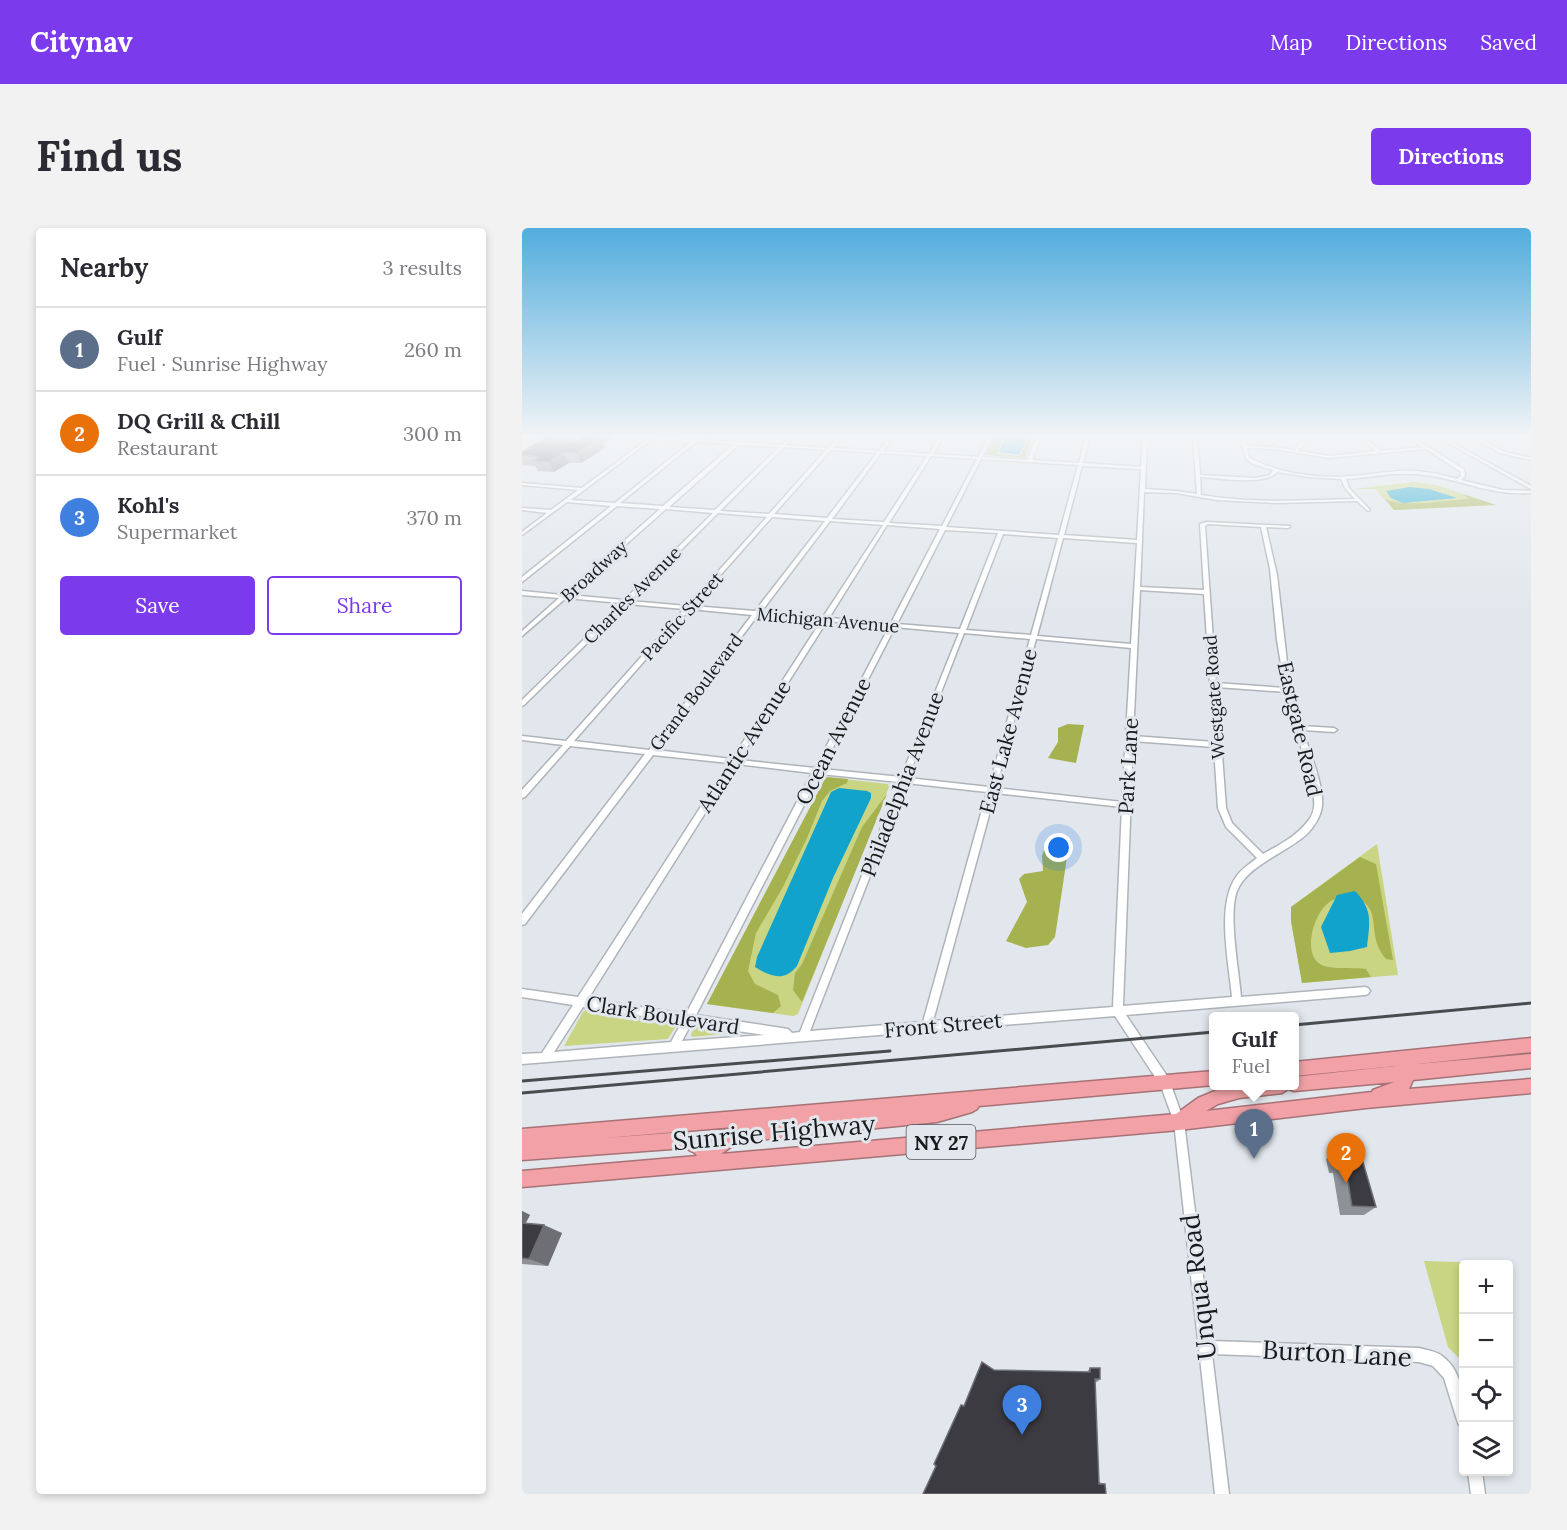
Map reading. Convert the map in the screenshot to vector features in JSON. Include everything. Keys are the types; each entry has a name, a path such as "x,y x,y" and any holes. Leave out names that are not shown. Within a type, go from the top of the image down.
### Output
{"highway":[{"path":"1299,1068 1531,1045"},
{"path":"1365,1100 1402,1086 1417,1056"},
{"path":"1299,1084 1531,1061"},
{"name":"Sunrise Highway","path":"522,1137 1209,1079"},
{"name":"Sunrise Highway","path":"522,1179 704,1159 1179,1122 1365,1100 1531,1086"},
{"path":"1179,1122 1195,1108 1232,1090"},
{"path":"522,1152 686,1140 700,1147 704,1159 735,1134 937,1114 1000,1097"}],"street":[{"path":"522,534 575,495"},
{"path":"522,580 627,495"},
{"name":"Broadway","path":"522,634 679,495"},
{"name":"Charles Avenue","path":"522,704 733,495"},
{"name":"Pacific Street","path":"522,795 789,495"},
{"name":"Grand Boulevard","path":"522,921 847,495"},
{"name":"Atlantic Avenue","path":"545,1057 904,495"},
{"name":"Ocean Avenue","path":"674,1047 960,495"},
{"name":"East Lake Avenue","path":"927,1027 1071,495"},
{"name":"Park Lane","path":"1118,1011 1142,495"},
{"path":"1191,495 1276,502 1358,500"},
{"path":"1353,495 1368,510"},
{"path":"567,501 1139,542"},
{"path":"522,509 552,512"},
{"name":"Westgate Road","path":"1263,526 1207,523 1202,525 1225,819 1236,834 1263,859"},
{"path":"1263,526 1288,527"},
{"name":"Eastgate Road","path":"1237,1002 1230,912 1232,893 1243,874 1305,830 1314,820 1318,808 1316,789 1290,690 1279,631 1274,575 1263,526"},
{"name":"Philadelphia Avenue","path":"803,1036 1001,532"},
{"path":"1137,588 1206,592"},
{"name":"Michigan Avenue","path":"522,593 1134,646"},
{"path":"1214,685 1290,690"},
{"path":"1299,728 1334,730"},
{"path":"522,738 1126,805"},
{"path":"1130,738 1218,745"},
{"name":"Front Street","path":"522,1059 1365,992"},
{"name":"Clark Boulevard","path":"522,993 803,1036"},
{"path":"1118,1011 1165,1083"},
{"name":"Unqua Road","path":"1165,1083 1179,1122 1222,1494"},
{"name":"Burton Lane","path":"1205,1347 1419,1355 1437,1360 1450,1374 1459,1404"},
{"path":"1476,1476 1478,1494"}],"green space":[{"path":"1381,495 1467,495 1496,505 1394,510"},
{"path":"1464,495 1496,505 1394,510 1385,499 1393,502 1414,503 1469,499"},
{"path":"1068,724 1084,725 1076,763 1048,758 1058,742 1058,728"},
{"path":"826,777 888,784 889,787 798,1014 793,1016 707,1004"},
{"path":"826,777 848,779 847,783 830,791 822,801 783,887 756,933 748,971 755,984 778,995 781,1006 773,1013 707,1004"},
{"path":"887,794 802,1002 793,990 795,973 802,964 862,827"},
{"path":"1047,841 1069,844 1055,937 1048,945 1026,948 1006,941 1027,902 1019,879 1024,874 1043,871 1042,856"},
{"path":"1377,844 1398,975 1302,983 1291,921 1291,907"},
{"path":"1360,857 1376,864 1393,960 1386,959 1377,944 1371,910 1351,894 1335,899 1321,911 1312,935 1312,952 1315,959 1324,966 1366,969 1371,977 1302,983 1291,921 1291,907"},
{"path":"588,1008 677,1024 668,1039 564,1046 583,1012"},
{"path":"697,1025 744,1032 692,1037 691,1034"},
{"path":"1424,1261 1459,1262 1459,1358 1448,1347"}],"water":[{"path":"1389,495 1448,495 1457,498 1403,503"},
{"path":"839,788 867,791 871,793 871,798 833,878 797,966 782,976 766,973 755,967 757,957 831,792"},
{"path":"1355,891 1365,904 1369,917 1367,947 1330,953 1321,927 1337,895"}],"building":[{"path":"1337,1149 1356,1149 1360,1152 1376,1207 1352,1206 1345,1164 1340,1163"},
{"path":"522,1223 544,1225 529,1259 522,1258"},
{"path":"982,1362 994,1370 1090,1372 1090,1368 1100,1368 1100,1379 1095,1379 1099,1484 1105,1484 1106,1494 923,1494 936,1466 934,1464 961,1405 964,1406"}],"railway":[{"path":"1299,1025 1531,1003"},
{"path":"522,1093 1209,1032"},
{"path":"522,1081 890,1051"}],"place":[{"name":"Gulf","path":"1254,1159"},
{"name":"DQ Grill & Chill","path":"1346,1183"},
{"name":"Kohl's","path":"1022,1435"}]}
